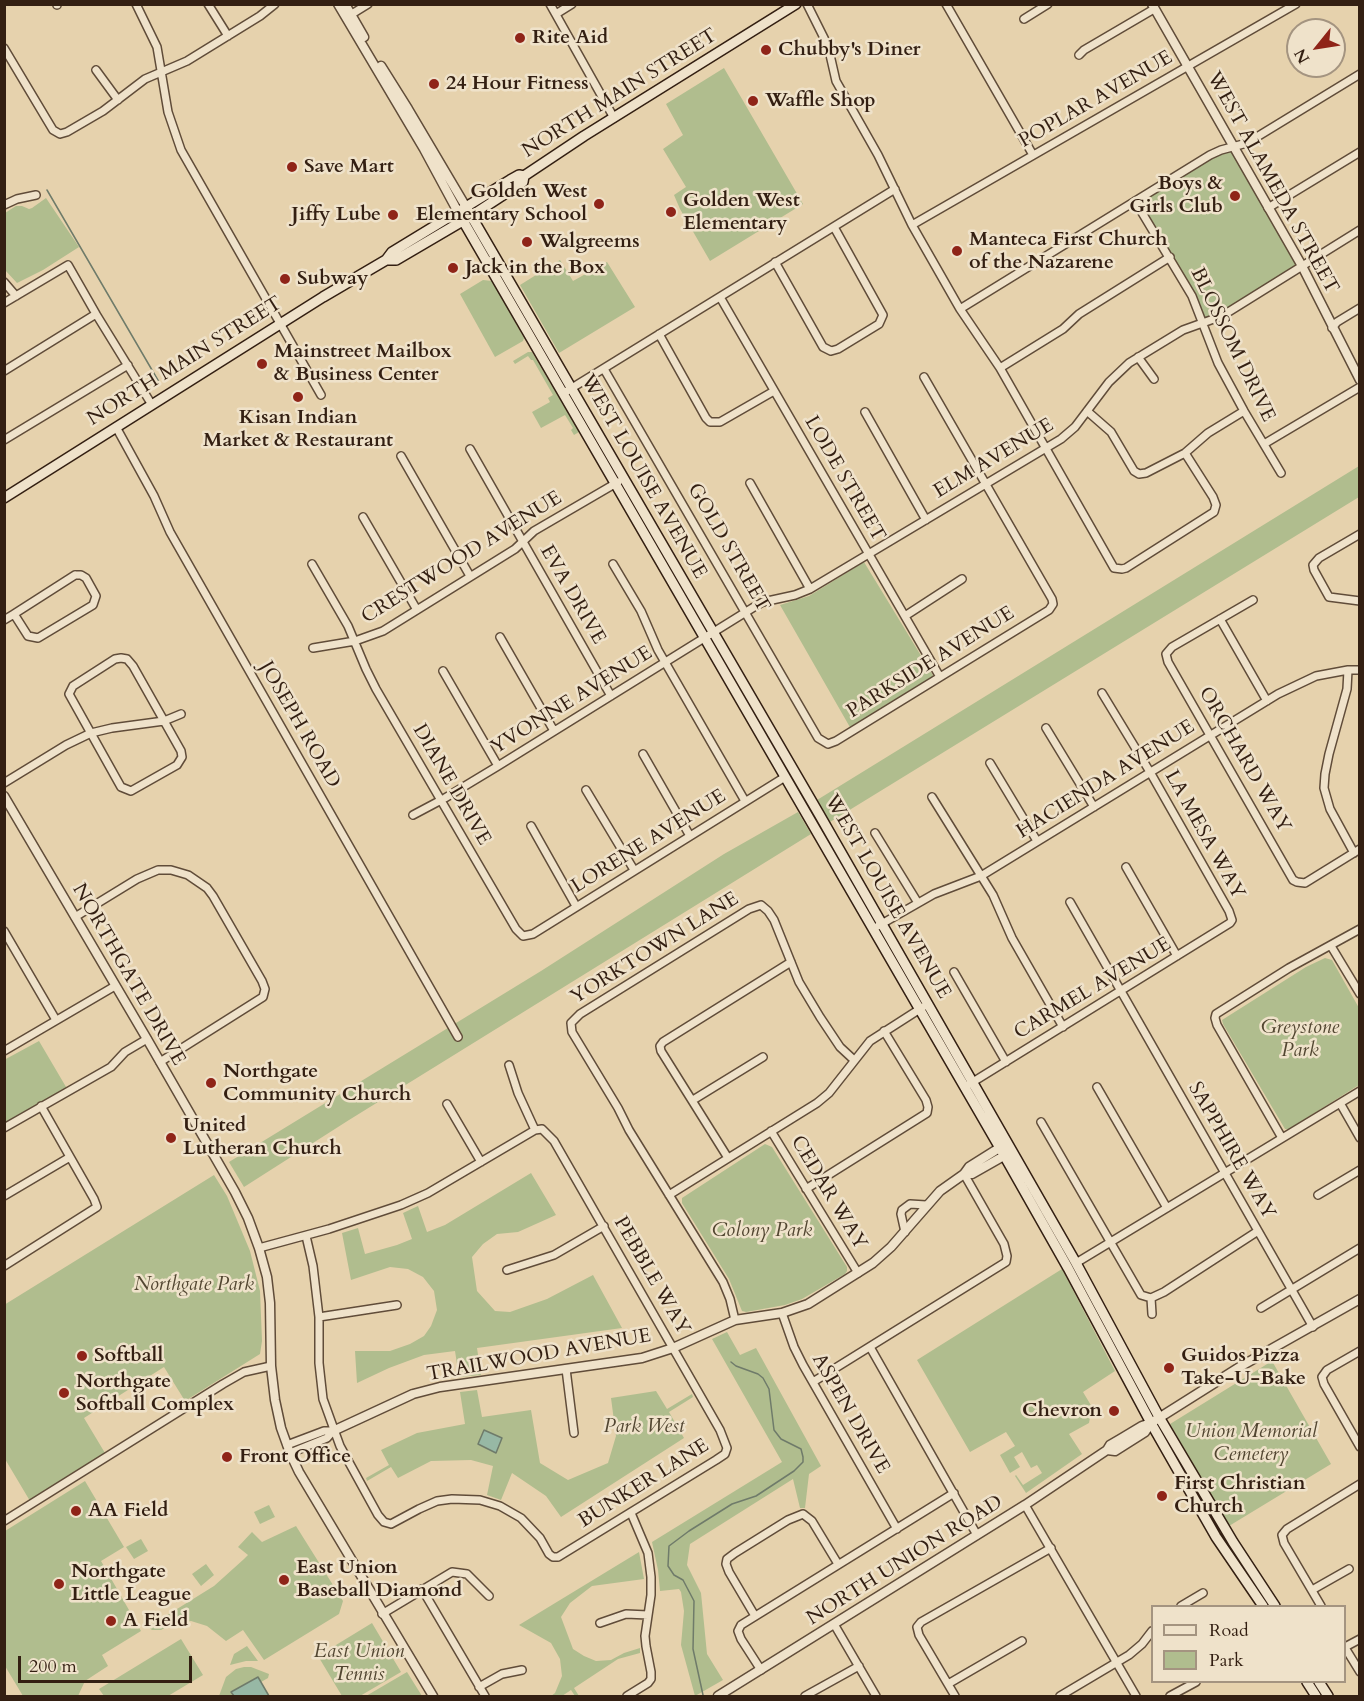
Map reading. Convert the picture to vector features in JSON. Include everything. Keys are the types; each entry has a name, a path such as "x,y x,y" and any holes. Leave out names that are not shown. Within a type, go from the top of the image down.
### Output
{"main road":[{"name":"NORTH MAIN STREET","path":"4,498 386,260 392,252 519,175 524,176 796,4"},
{"name":"NORTH MAIN STREET","path":"386,260 396,260 468,219 523,182 524,176"},
{"name":"WEST LOUISE AVENUE","path":"462,209 877,927"},
{"name":"WEST LOUISE AVENUE","path":"709,635 785,777 924,1006 1006,1150 1076,1263 1159,1417 1233,1542 1274,1605"},
{"name":"WEST LOUISE AVENUE","path":"1006,1150 1150,1423 1216,1537 1262,1605"},
{"path":"1308,1683 1316,1696"}],"street":[{"path":"136,4 153,36 162,72 168,112 181,150 321,395"},
{"path":"208,4 228,36"},
{"path":"4,48 53,130 60,134 86,121 138,84 187,61 275,4"},
{"path":"338,4 348,16 424,149 462,209"},
{"path":"345,4 348,16"},
{"path":"348,16 368,4"},
{"path":"550,4 614,118"},
{"path":"556,15 572,4"},
{"path":"807,4 828,46 836,81 878,155 912,225 960,309 1000,368 1111,564 1117,569 1126,568 1210,516 1216,508 1213,497 1185,453"},
{"path":"946,4 1033,155"},
{"path":"1024,19 1048,4"},
{"name":"POPLAR AVENUE","path":"912,225 1296,4"},
{"path":"1079,55 1153,7"},
{"name":"WEST ALAMEDA STREET","path":"1153,7 1302,266 1359,380"},
{"path":"96,70 118,100"},
{"path":"960,309 1210,155 1246,143 1359,74"},
{"path":"1268,208 1359,152"},
{"path":"567,391 895,189"},
{"path":"4,205 17,199 36,195"},
{"name":"BLOSSOM DRIVE","path":"1135,201 1170,257 1203,322 1218,363 1281,473"},
{"path":"775,262 824,347 831,351 838,349 879,324 883,315 834,227"},
{"name":"ELM AVENUE","path":"746,612 763,602 810,589 1066,436 1117,373 1138,357 1183,330 1222,316 1359,230"},
{"path":"1000,368 1063,329 1079,314 1170,257"},
{"path":"4,303 68,265 152,405"},
{"path":"4,282 16,296"},
{"name":"LODE STREET","path":"720,297 940,677"},
{"path":"1332,327 1359,308"},
{"path":"4,371 96,314"},
{"path":"659,334 705,418 711,422 720,422 774,391"},
{"path":"1138,357 1154,379"},
{"path":"4,440 128,365"},
{"name":"GOLD STREET","path":"604,369 818,738 824,743"},
{"path":"924,377 985,483"},
{"path":"1264,444 1359,387"},
{"path":"1087,411 1112,432 1133,469 1142,474 1185,453 1208,432 1244,411"},
{"path":"865,412 926,520"},
{"name":"JOSEPH ROAD","path":"116,427 154,496 170,532 458,1037"},
{"name":"EVA DRIVE","path":"470,449 611,696"},
{"path":"401,456 470,576"},
{"name":"CRESTWOOD AVENUE","path":"313,648 355,641 382,631 515,549 534,531 619,481"},
{"path":"750,483 810,589"},
{"name":"PARKSIDE AVENUE","path":"824,743 836,741 1049,610 1053,604 985,483"},
{"path":"363,517 417,610"},
{"path":"1359,534 1319,558 1313,565 1329,597 1359,601"},
{"name":"DIANE DRIVE","path":"312,564 355,641 371,679 440,800 516,929 523,936 530,935"},
{"path":"613,564 641,611 665,663 745,801"},
{"path":"4,620 75,575 86,578 96,596 93,605 38,638 26,634 14,614"},
{"path":"905,616 962,579"},
{"path":"1253,600 1220,619 1267,700"},
{"name":"YVONNE AVENUE","path":"413,815 498,766 746,612"},
{"name":"ORCHARD WAY","path":"1220,619 1172,647 1166,654 1168,662 1290,874 1297,882 1305,883 1357,851"},
{"path":"500,636 554,731"},
{"path":"121,658 130,662 164,721 181,751 181,760 177,765 131,791 121,788 70,699 70,689 115,659 121,658"},
{"path":"442,670 498,766"},
{"path":"1348,670 1347,688 1329,754 1324,788 1330,809 1357,851"},
{"name":"HACIENDA AVENUE","path":"877,927 946,888 981,876 1267,700 1322,674 1359,670"},
{"name":"LA MESA WAY","path":"1102,693 1150,772 1230,915"},
{"path":"4,783 66,745 91,734 112,728 164,721 182,714"},
{"path":"1046,728 1094,807"},
{"path":"643,754 690,836"},
{"path":"990,763 1037,841"},
{"name":"LORENE AVENUE","path":"530,935 785,777"},
{"path":"586,789 634,870"},
{"name":"NORTHGATE DRIVE","path":"4,796 147,1039 248,1218 267,1277 275,1400 288,1449 298,1472 433,1696"},
{"path":"932,797 998,903 1012,938 1064,1026"},
{"path":"531,826 576,906"},
{"path":"875,832 918,903"},
{"path":"1126,867 1177,956"},
{"path":"75,917 149,873 171,870 188,875 207,888 213,896 262,981 265,992 257,1003 160,1062"},
{"name":"SAPPHIRE WAY","path":"1070,902 1313,1327"},
{"name":"YORKTOWN LANE","path":"669,1195 572,1032 570,1026 573,1019 758,905 764,906 768,911 780,933 791,962"},
{"name":"CARMEL AVENUE","path":"968,1085 1224,929 1230,924 1230,915"},
{"path":"1282,1138 1217,1024 1215,1016 1219,1010 1359,929"},
{"path":"4,931 56,1020"},
{"path":"1331,946 1359,994"},
{"path":"728,1158 661,1051 660,1046 663,1042 791,962 826,1028 840,1047 854,1060"},
{"path":"954,972 1005,1062"},
{"path":"4,1051 115,986"},
{"path":"735,1320 723,1282 669,1195 817,1103 829,1093 870,1041 924,1006"},
{"path":"806,1189 927,1113 926,1100 884,1031"},
{"path":"4,1128 111,1067 125,1052 147,1039"},
{"path":"693,1100 763,1057"},
{"path":"259,1248 306,1236 401,1205 445,1185 536,1130 518,1093 509,1065"},
{"path":"1097,1087 1167,1208"},
{"path":"1076,1263 1359,1091"},
{"path":"1340,1103 1359,1138"},
{"path":"447,1104 481,1162"},
{"path":"4,1266 97,1208 41,1106"},
{"path":"1041,1122 1141,1295 1150,1298 1164,1292 1258,1231"},
{"name":"PEBBLE WAY","path":"536,1130 542,1129 554,1141 720,1430 727,1448"},
{"name":"CEDAR WAY","path":"771,1131 858,1273"},
{"name":"TRAILWOOD AVENUE","path":"288,1449 327,1438 333,1431 413,1394 440,1387 642,1358 673,1348 735,1320 782,1313 808,1304 858,1273 891,1247 926,1205 940,1191 964,1174 969,1167 1006,1150"},
{"path":"4,1196 70,1157"},
{"path":"1318,1195 1359,1170"},
{"path":"813,1383 1003,1264 1007,1256 1004,1244 964,1174"},
{"name":"TRAILWOOD AVENUE","path":"905,1232 902,1210 910,1203 926,1205"},
{"path":"507,1270 554,1255 604,1226"},
{"path":"306,1236 313,1266 319,1317 320,1380 333,1431"},
{"path":"1261,1308 1359,1248"},
{"path":"1150,1298 1152,1314"},
{"name":"NORTH UNION ROAD","path":"718,1696 977,1535 1116,1442 1243,1365 1359,1299"},
{"path":"319,1317 397,1305"},
{"name":"ASPEN DRIVE","path":"782,1313 794,1347 813,1383 897,1529"},
{"path":"870,1347 977,1535"},
{"path":"1359,1350 1323,1374 1324,1384 1359,1447"},
{"path":"4,1521 223,1384 253,1368 271,1366"},
{"path":"566,1369 574,1433"},
{"name":"BUNKER LANE","path":"333,1431 378,1515 384,1522 391,1524 437,1502 452,1499 480,1500 500,1506 521,1518 540,1538 550,1556 558,1557 716,1460 725,1454 727,1448"},
{"path":"1320,1605 1284,1543 1282,1535 1287,1528 1359,1484"},
{"path":"761,1670 741,1639 739,1628 954,1493"},
{"path":"1025,1504 1136,1696"},
{"path":"627,1696 651,1679 646,1646 651,1577 648,1554 631,1513"},
{"path":"756,1616 726,1564 727,1559 735,1552 788,1520 803,1514 812,1521 838,1564"},
{"path":"955,1696 917,1630 921,1622 1051,1548"},
{"path":"1312,1590 1349,1569"},
{"path":"382,1614 452,1572 472,1578 489,1596"},
{"path":"422,1589 485,1696"},
{"path":"1183,1605 1203,1593"},
{"path":"600,1623 626,1614 648,1615"},
{"path":"834,1624 876,1696"},
{"path":"1060,1696 1117,1663 1142,1644 1151,1632"},
{"path":"948,1684 1022,1641"},
{"path":"1346,1649 1359,1672"},
{"path":"805,1696 859,1666"},
{"path":"479,1687 502,1674 522,1670"},
{"path":"1170,1696 1194,1683"}],"green space":[{"path":"724,68 803,204 710,261 674,195 686,187 663,149 683,135 666,104"},
{"path":"1234,147 1302,266 1222,316 1203,322 1135,201 1210,155"},
{"path":"46,198 79,247 43,270 17,283 5,270 5,213 16,206 32,208"},
{"path":"560,260 573,281 607,262 635,307 559,353 520,285"},
{"path":"483,280 492,281 524,338 523,341 495,357 460,294"},
{"path":"532,352 579,432 574,435 571,430 573,428 565,415 541,428 532,412 550,402 548,398 553,395 533,360 528,356 515,364 513,361"},
{"path":"1359,466 1359,497 830,822 817,800"},
{"path":"864,562 934,677 851,729 780,605 809,596"},
{"path":"798,812 811,834 244,1187 229,1162 541,971 724,854"},
{"name":"Greystone Park","path":"1325,958 1332,960 1359,1008 1359,1085 1289,1129 1285,1129 1222,1020 1306,967"},
{"path":"39,1041 69,1092 5,1128 4,1060"},
{"name":"Colony Park","path":"765,1144 772,1147 847,1267 847,1271 802,1299 785,1305 746,1312 742,1311 729,1279 682,1203 682,1198"},
{"path":"531,1173 556,1215 518,1232 497,1234 483,1244 472,1257 477,1291 495,1311 510,1312 547,1299 593,1275 622,1328 477,1348 481,1375 459,1377 455,1351 424,1355 357,1383 355,1351 390,1351 410,1344 424,1336 437,1310 434,1291 423,1277 408,1269 390,1267 351,1280 342,1233 358,1228 365,1254 397,1245 412,1239 403,1213 418,1206 427,1232 445,1225"},
{"name":"Northgate Park","path":"214,1175 227,1196 250,1251 260,1291 262,1341 260,1354 185,1401 164,1367 84,1418 105,1453 30,1501 5,1459 4,1305"},
{"path":"1062,1269 1115,1371 1083,1392 1092,1407 1089,1423 1069,1434 1082,1454 1026,1493 1015,1476 1023,1485 1042,1473 1037,1465 1031,1468 1022,1452 1014,1457 1020,1467 1010,1473 1000,1455 1015,1446 1006,1432 970,1452 917,1360"},
{"path":"727,1332 740,1355 756,1348 821,1466 809,1474 805,1508 800,1508 793,1479 690,1544 687,1565 701,1593 707,1654 723,1680 695,1696 681,1645 684,1611 681,1592 679,1589 660,1591 652,1542 782,1462 712,1339"},
{"name":"Union Memorial Cemetery","path":"1272,1361 1331,1464 1229,1526 1170,1424"},
{"name":"Park West","path":"477,1390 482,1417 531,1410 540,1463 568,1480 608,1463 616,1436 611,1398 656,1391 667,1409 692,1394 693,1397 669,1412 684,1438 561,1517 546,1496 512,1473 501,1500 487,1495 493,1466 471,1460 431,1461 398,1478 391,1467 367,1481 366,1478 389,1465 381,1450 417,1433 465,1424 460,1392"},
{"name":"Northgate Little League","path":"85,1481 124,1547 101,1561 141,1631 102,1655 108,1666 85,1681 78,1696 23,1696 5,1666 5,1531"},
{"path":"269,1505 275,1517 260,1524 254,1512"},
{"name":"East Union Baseball Diamond","path":"296,1526 343,1601 339,1614 264,1660 243,1630 226,1641 207,1626 191,1621 172,1624 161,1630 152,1630 148,1627 214,1586 244,1559 248,1555 238,1547 252,1532 262,1542"},
{"path":"141,1539 148,1551 134,1559 126,1547"},
{"path":"639,1552 644,1579 592,1586 570,1603 561,1617 573,1649 584,1656 596,1661 611,1660 640,1648 640,1653 618,1659 574,1688 579,1696 575,1696 571,1690 562,1696 551,1696 555,1693 562,1676 560,1659 551,1643 519,1625"},
{"path":"206,1564 214,1575 201,1586 192,1574"},
{"name":"East Union Tennis","path":"372,1623 401,1672 360,1696 342,1696 318,1656"},
{"path":"181,1639 203,1675 168,1696 104,1696 99,1689"},
{"path":"247,1646 258,1661 230,1665 234,1654"},
{"path":"251,1667 269,1674 268,1678 261,1682 257,1677 231,1692 234,1696 219,1696 226,1677 236,1669"},
{"path":"407,1672 422,1696 366,1696"}],"shaded area":[{"path":"484,1430 502,1438 496,1453 478,1444"},
{"path":"258,1677 269,1696 234,1696 231,1692"}],"waterway":[{"path":"47,190 159,382"},
{"path":"703,1695 693,1649 694,1601 683,1580 674,1575 668,1566 669,1546 732,1504 756,1496 794,1471 803,1462 801,1449 781,1439 774,1430 769,1389 763,1378 731,1362"}],"place":[{"name":"Rite Aid","path":"520,38"},
{"name":"Chubby's Diner","path":"766,50"},
{"name":"24 Hour Fitness","path":"434,84"},
{"name":"Waffle Shop","path":"753,101"},
{"name":"Save Mart","path":"292,167"},
{"name":"Boys & Girls Club","path":"1235,196"},
{"name":"Golden West Elementary School","path":"599,204"},
{"name":"Golden West Elementary","path":"671,212"},
{"name":"Jiffy Lube","path":"393,215"},
{"name":"Walgreems","path":"527,242"},
{"name":"Manteca First Church of the Nazarene","path":"957,251"},
{"name":"Jack in the Box","path":"453,268"},
{"name":"Subway","path":"285,279"},
{"name":"Mainstreet Mailbox & Business Center","path":"262,364"},
{"name":"Kisan Indian Market & Restaurant","path":"298,397"},
{"name":"Northgate Community Church","path":"211,1083"},
{"name":"United Lutheran Church","path":"171,1138"},
{"name":"Softball","path":"82,1356"},
{"name":"Guidos Pizza Take-U-Bake","path":"1169,1368"},
{"name":"Northgate Softball Complex","path":"64,1393"},
{"name":"Chevron","path":"1114,1411"},
{"name":"Front Office","path":"227,1457"},
{"name":"First Christian Church","path":"1162,1496"},
{"name":"AA Field","path":"76,1511"},
{"name":"East Union Baseball Diamond","path":"284,1580"},
{"name":"Northgate Little League","path":"59,1584"},
{"name":"A Field","path":"111,1621"}]}
